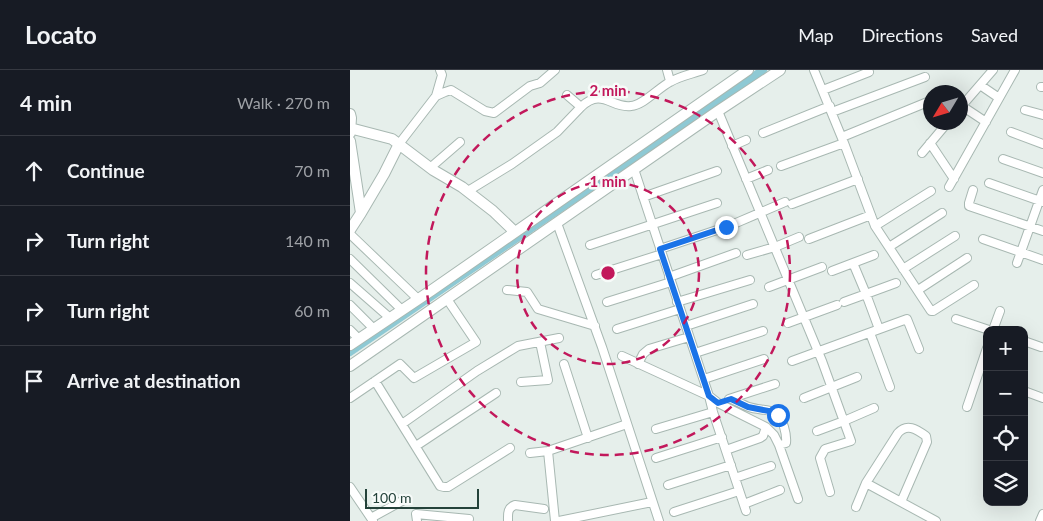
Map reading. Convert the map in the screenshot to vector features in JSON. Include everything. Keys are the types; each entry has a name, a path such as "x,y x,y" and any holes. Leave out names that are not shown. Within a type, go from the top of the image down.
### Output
{"street":[{"path":"418,299 350,232 399,144 436,96 442,74 440,70"},
{"path":"436,96 451,90 484,111 494,113 530,86 540,83 554,70"},
{"path":"667,70 670,82"},
{"path":"468,191 512,164 557,132 586,102 593,99 603,99 628,107 636,106 670,82 703,70"},
{"path":"350,330 354,342 746,70"},
{"path":"350,366 780,70"},
{"path":"814,70 831,109 875,226 931,311 974,284"},
{"path":"968,99 993,70"},
{"path":"950,187 1015,70"},
{"path":"823,90 869,72"},
{"path":"763,133 924,77"},
{"path":"980,85 1000,98"},
{"path":"567,95 581,107"},
{"path":"781,166 923,104"},
{"path":"1026,110 1043,115"},
{"path":"968,111 986,122"},
{"path":"718,112 804,317 851,441 825,449 820,458 830,492"},
{"path":"350,114 350,140 360,213"},
{"path":"350,128 392,139 430,168 468,191 493,210 515,232"},
{"path":"922,153 941,130"},
{"path":"1011,132 1043,144"},
{"path":"732,146 746,140"},
{"path":"430,168 460,142"},
{"path":"930,144 954,180"},
{"path":"624,156 634,169 745,507 780,490"},
{"path":"1003,159 1043,174"},
{"path":"746,179 768,170"},
{"path":"643,197 717,171"},
{"path":"736,223 858,179"},
{"path":"989,183 1041,202"},
{"path":"973,190 969,206 1043,231"},
{"path":"1017,263 1041,202 1043,190"},
{"path":"875,226 931,191"},
{"path":"590,244 717,203"},
{"path":"889,247 942,213"},
{"path":"809,239 871,215"},
{"path":"557,222 595,326 659,521"},
{"path":"596,275 726,227"},
{"path":"903,269 955,236"},
{"path":"747,255 775,247 799,237"},
{"path":"984,239 1043,260"},
{"path":"607,302 736,253"},
{"path":"832,271 874,255"},
{"path":"918,290 968,258"},
{"path":"350,259 402,310"},
{"path":"853,263 879,329"},
{"path":"770,287 822,267"},
{"path":"617,329 750,280"},
{"path":"350,283 390,318"},
{"path":"788,323 896,283"},
{"path":"507,290 527,292 538,309 595,326"},
{"path":"350,398 400,364 414,378 476,342 447,299"},
{"path":"686,326 753,304"},
{"path":"350,305 374,329"},
{"path":"994,326 1000,310"},
{"path":"792,362 907,319 918,350"},
{"path":"956,319 983,328"},
{"path":"695,353 763,331"},
{"path":"870,333 890,387"},
{"path":"638,364 643,354 649,349 689,337"},
{"path":"402,424 478,371 518,346 559,338"},
{"path":"521,382 548,380 540,342"},
{"path":"1028,342 1041,347"},
{"path":"622,356 709,396 718,403 766,427 779,445 798,499"},
{"path":"704,379 764,359"},
{"path":"966,407 983,359"},
{"path":"564,364 588,438"},
{"path":"978,373 983,375"},
{"path":"804,398 857,377"},
{"path":"375,381 440,486 448,487 510,448"},
{"path":"718,403 775,384"},
{"path":"1028,392 1043,398"},
{"path":"416,446 496,393"},
{"path":"731,399 748,407 774,412 778,415 787,440 779,445"},
{"path":"817,431 874,408"},
{"path":"656,429 713,412"},
{"path":"530,453 548,451 627,424"},
{"path":"726,450 760,438 763,436 766,427"},
{"path":"856,507 866,483 898,433 902,428 906,427 917,430 926,436 927,442 901,502"},
{"path":"656,458 722,437"},
{"path":"548,451 557,521 652,502"},
{"path":"668,485 731,465"},
{"path":"735,478 771,466"},
{"path":"866,483 936,521"},
{"path":"350,487 372,519 402,501"},
{"path":"674,512 740,491"},
{"path":"508,521 511,506 544,509"},
{"path":"417,521 416,514 469,519"},
{"path":"1040,521 1043,514"}],"waterway":[{"path":"350,352 763,70"}],"route":[{"path":"726,227 660,249 709,396 718,403 731,399 748,407 774,412 778,415"}]}
